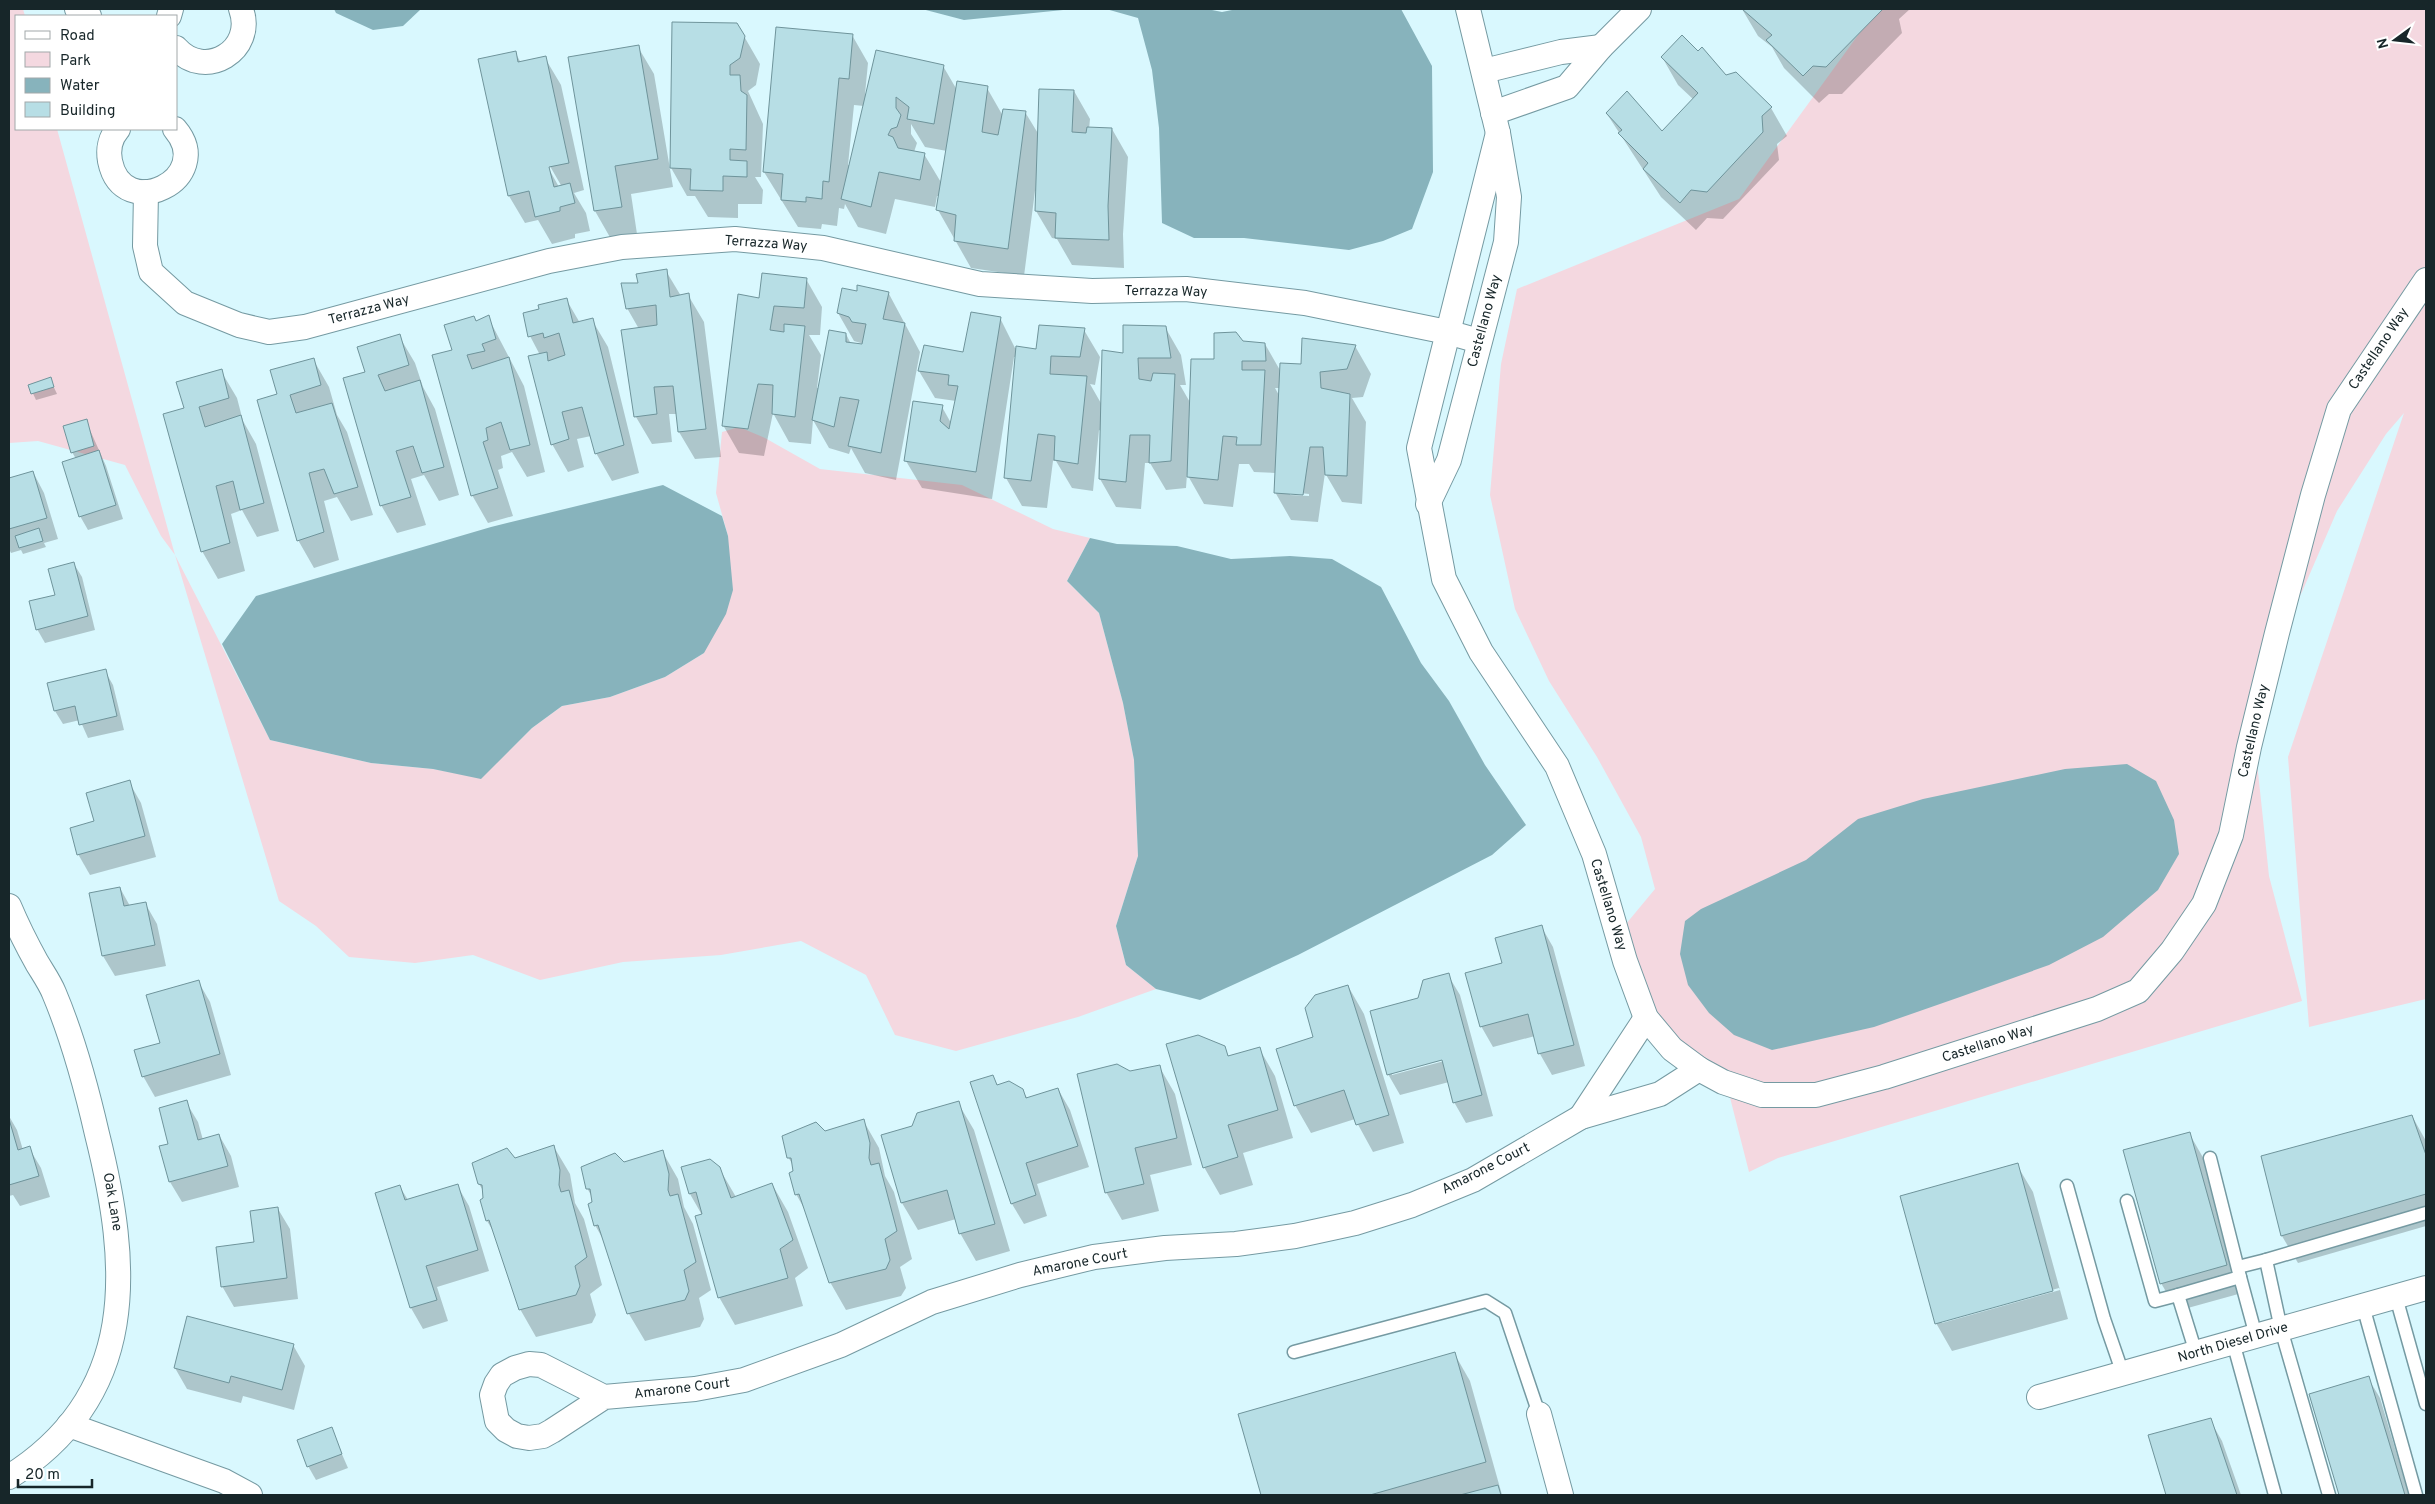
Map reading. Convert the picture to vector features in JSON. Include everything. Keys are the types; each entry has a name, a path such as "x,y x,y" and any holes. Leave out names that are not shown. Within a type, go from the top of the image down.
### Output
{"street":[{"path":"178,50 187,57 198,62 211,62 223,59 233,52 240,42 244,30 241,9"},
{"name":"Castellano Way","path":"1428,504 1449,460 1506,242 1509,197 1496,123 1468,9"},
{"path":"1496,123 1567,87 1601,47 1639,9"},
{"path":"1484,71 1561,52 1601,47"},
{"name":"Castellano Way","path":"1496,123 1419,448 1428,504 1444,579 1481,652 1560,775 1594,854 1625,961 1646,1018 1672,1049 1699,1069 1723,1082 1762,1095 1816,1095 1884,1077 2097,1009 2138,991 2172,951 2204,904 2231,835 2249,747 2277,633 2313,495 2338,409 2426,280"},
{"path":"118,130 110,145 112,170 118,180 128,188 146,192 164,189 174,182 181,172 185,159 185,146 177,130"},
{"name":"Terrazza Way","path":"146,192 145,246 151,272 185,303 239,325 269,332 305,327 549,261 622,247 735,239 823,248 980,284 1092,292 1186,289 1305,303 1447,332 1479,341"},
{"name":"Oak Lane","path":"9,906 54,991 91,1106 111,1187 116,1220 120,1283 112,1339 101,1372 86,1403 69,1425 33,1462 9,1477"},
{"path":"1581,1116 1646,1018"},
{"path":"1581,1116 1660,1094 1699,1069"},
{"name":"Amarone Court","path":"604,1397 695,1389 744,1380 841,1345 932,1302 1020,1275 1094,1257 1165,1248 1236,1244 1295,1236 1355,1222 1412,1205 1473,1180 1581,1116"},
{"name":"North Diesel Drive","path":"2039,1397 2426,1288"},
{"path":"1539,1414 1561,1495"},
{"path":"69,1425 224,1481 250,1495"}],"lane":[{"path":"2210,1158 2239,1272 2244,1339 2275,1495"},
{"path":"2067,1186 2104,1318 2123,1374"},
{"path":"2127,1201 2155,1301 2178,1295 2266,1260 2426,1213"},
{"path":"2266,1260 2281,1329 2329,1495"},
{"path":"2178,1295 2196,1353"},
{"path":"2396,1296 2421,1368 2426,1404"},
{"path":"1294,1352 1486,1301 1505,1313 1539,1414"},
{"path":"2363,1306 2416,1495"}],"green space":[{"path":"9,9 23,9 25,15 15,15 15,130 57,130 175,555 161,536 125,465 38,441 9,443"},
{"path":"1877,9 2426,9 2426,999 2309,1027 2288,757 2404,413 2386,434 2337,511 2302,592 2280,630 2256,753 2269,876 2302,1001 1778,1158 1749,1172 1725,1078 1653,1017 1616,936 1655,889 1641,837 1597,757 1549,681 1515,609 1490,495 1501,364 1517,289 1739,199"},
{"path":"739,427 765,438 820,469 962,485 1053,529 1090,538 1067,581 1099,613 1123,703 1134,760 1138,856 1116,926 1126,965 1156,989 1078,1017 956,1051 895,1035 866,975 801,941 721,955 623,962 540,980 473,955 415,963 349,957 316,926 279,901 175,555 270,740 371,763 433,769 481,778 532,728 562,706 610,697 665,677 704,653 728,536 716,493 722,432"}],"water":[{"path":"334,9 421,9 403,26 373,30 336,13"},
{"path":"922,9 1073,9 964,20"},
{"path":"1106,9 1207,9 1222,12 1237,9 1401,9 1432,66 1433,172 1412,229 1383,241 1349,250 1244,238 1194,238 1162,223 1159,128 1152,70 1138,18"},
{"path":"663,485 722,516 728,536 733,590 726,614 704,653 665,677 610,697 562,706 532,728 481,779 433,769 371,763 270,740 222,644 256,596 491,527"},
{"path":"1090,538 1117,544 1177,546 1231,559 1290,556 1332,559 1381,587 1421,663 1449,701 1485,765 1526,825 1492,855 1298,955 1200,1000 1156,989 1126,965 1116,926 1138,856 1134,760 1123,703 1099,613 1067,581"},
{"path":"2127,764 2156,781 2174,820 2179,854 2158,890 2103,937 2049,965 1874,1027 1772,1050 1734,1035 1709,1013 1688,985 1680,954 1685,921 1701,909 1806,860 1858,819 1923,799 2065,769"}],"building":[{"path":"1742,9 1883,9 1826,67 1813,66 1803,76 1766,40 1772,35"},
{"path":"672,22 737,23 745,36 740,58 730,65 730,75 740,75 741,91 747,95 746,150 730,149 730,160 747,161 747,177 723,176 723,191 690,190 691,169 670,168"},
{"path":"776,27 853,34 849,79 839,78 829,182 823,181 822,199 806,197 806,202 781,200 783,174 763,172"},
{"path":"1682,35 1698,51 1702,47 1726,75 1736,72 1772,107 1762,116 1763,132 1707,192 1691,190 1680,203 1643,169 1648,163 1618,133 1622,130 1606,113 1627,91 1662,131 1698,93 1661,57"},
{"path":"639,45 658,159 615,166 622,207 594,211 568,57"},
{"path":"876,50 944,65 934,124 907,119 909,107 896,97 896,108 901,115 897,127 891,129 888,135 893,137 898,148 925,153 920,180 879,172 871,207 841,199"},
{"path":"516,51 518,62 546,56 569,163 549,167 554,187 570,183 575,203 560,207 560,211 535,217 529,191 508,196 478,59"},
{"path":"957,81 988,86 982,132 998,135 1003,109 1026,111 1008,249 954,241 956,215 936,210"},
{"path":"1039,89 1074,90 1072,132 1086,133 1087,127 1112,128 1108,206 1109,240 1055,238 1056,213 1035,211"},
{"path":"667,269 670,297 689,293 706,429 678,432 673,386 654,387 657,414 634,417 621,330 657,325 656,305 626,309 621,283 638,283 636,274"},
{"path":"762,273 807,278 804,308 774,306 770,330 784,332 784,324 805,326 795,417 772,414 773,385 758,384 748,429 722,426 738,294 759,298"},
{"path":"857,285 889,292 883,319 905,323 881,453 848,446 859,400 840,397 834,427 812,420 829,330 846,333 846,342 862,344 866,324 852,322 849,317 837,313 842,288 857,291"},
{"path":"567,298 573,323 593,318 624,445 595,454 582,407 562,412 569,439 551,445 528,356 547,352 548,361 565,355 559,333 544,338 543,333 528,337 523,313 539,309 538,305"},
{"path":"971,312 1001,317 976,472 904,461 913,401 943,405 940,421 949,429 958,386 948,385 949,375 918,371 924,345 963,352"},
{"path":"489,315 496,339 482,344 485,351 467,355 472,369 509,357 530,445 510,450 501,422 486,428 488,440 483,442 498,488 471,496 432,355 452,350 444,325 474,316 476,321"},
{"path":"1039,325 1085,328 1080,357 1051,356 1050,374 1087,376 1078,464 1054,460 1055,436 1038,434 1031,481 1004,478 1016,346 1036,349"},
{"path":"1123,325 1166,326 1171,358 1138,358 1139,379 1151,381 1153,373 1175,374 1171,461 1149,463 1150,435 1130,435 1126,482 1099,479 1102,350 1123,353"},
{"path":"1236,332 1243,341 1265,343 1266,361 1242,361 1242,370 1265,370 1261,445 1236,445 1237,437 1223,436 1218,480 1187,477 1191,359 1214,359 1214,333"},
{"path":"400,334 409,365 378,375 385,391 420,380 444,467 422,473 413,446 396,451 411,497 380,506 343,378 365,372 357,347"},
{"path":"1302,338 1356,345 1347,369 1320,372 1321,388 1350,394 1347,476 1325,475 1323,447 1310,447 1303,495 1274,493 1280,363 1301,364"},
{"path":"314,358 321,385 290,395 296,413 332,403 358,487 334,494 324,469 309,473 324,532 297,541 257,400 277,394 270,370"},
{"path":"222,369 229,398 199,407 205,427 241,415 264,503 240,510 233,481 216,486 230,543 201,552 163,414 184,408 176,382"},
{"path":"51,377 54,387 31,394 28,385"},
{"path":"87,419 94,446 71,453 63,426"},
{"path":"99,450 116,505 79,517 62,462"},
{"path":"33,471 47,518 9,529 9,478"},
{"path":"39,528 43,541 19,548 15,536"},
{"path":"74,562 88,616 36,630 29,601 55,595 48,569"},
{"path":"106,669 117,716 79,725 75,706 54,711 47,683"},
{"path":"130,780 145,836 77,855 70,828 94,821 86,793"},
{"path":"120,887 124,906 146,902 155,945 102,956 89,893"},
{"path":"1542,925 1574,1045 1538,1054 1528,1014 1480,1027 1465,973 1502,963 1495,938"},
{"path":"1449,973 1482,1095 1453,1103 1442,1060 1387,1075 1370,1011 1418,998 1423,980"},
{"path":"199,980 220,1054 142,1077 134,1050 160,1043 146,995"},
{"path":"1348,985 1389,1115 1356,1125 1344,1090 1294,1106 1276,1049 1313,1037 1305,1008 1315,995"},
{"path":"1198,1035 1225,1046 1228,1056 1260,1047 1278,1110 1228,1125 1238,1157 1203,1168 1166,1044"},
{"path":"1117,1064 1130,1071 1160,1065 1177,1138 1135,1148 1144,1184 1105,1193 1077,1074"},
{"path":"993,1075 997,1085 1009,1081 1023,1089 1026,1098 1058,1088 1078,1146 1026,1163 1036,1195 1011,1204 970,1082"},
{"path":"187,1100 198,1140 219,1134 228,1166 169,1182 159,1146 168,1144 159,1108"},
{"path":"959,1101 995,1224 959,1234 947,1190 901,1203 881,1135 912,1126 917,1113"},
{"path":"2412,1115 2426,1155 2426,1194 2281,1236 2261,1156"},
{"path":"9,1119 18,1150 30,1146 39,1176 9,1185"},
{"path":"864,1119 870,1143 869,1158 871,1165 879,1163 897,1231 885,1239 890,1260 886,1269 829,1283 799,1194 795,1195 789,1173 793,1171 791,1158 787,1158 782,1136 816,1122 825,1131"},
{"path":"2190,1132 2227,1265 2160,1284 2123,1150"},
{"path":"554,1145 560,1170 559,1185 561,1192 569,1190 587,1257 575,1266 580,1286 576,1295 519,1310 489,1220 486,1221 480,1200 483,1198 482,1185 478,1184 472,1163 507,1148 515,1158"},
{"path":"663,1150 669,1174 668,1190 670,1196 678,1194 696,1262 684,1270 689,1291 685,1300 627,1314 598,1225 594,1226 588,1204 592,1202 590,1189 586,1189 581,1167 615,1153 624,1162"},
{"path":"710,1159 720,1167 731,1198 772,1183 793,1240 780,1249 788,1278 718,1298 695,1216 702,1214 696,1192 689,1194 681,1167"},
{"path":"2018,1163 2053,1291 1935,1324 1900,1196"},
{"path":"458,1184 478,1250 426,1266 437,1300 410,1308 375,1193 400,1185 405,1200"},
{"path":"278,1207 287,1278 221,1287 216,1247 254,1242 250,1211"},
{"path":"187,1316 294,1344 282,1390 231,1376 229,1383 174,1368"},
{"path":"1455,1352 1486,1462 1370,1495 1261,1495 1238,1414"},
{"path":"2369,1376 2405,1495 2339,1495 2309,1394"},
{"path":"2211,1418 2237,1495 2166,1495 2148,1435"},
{"path":"332,1427 342,1454 307,1467 297,1440"},
{"path":"1498,1485 1501,1495 1460,1495"}]}
